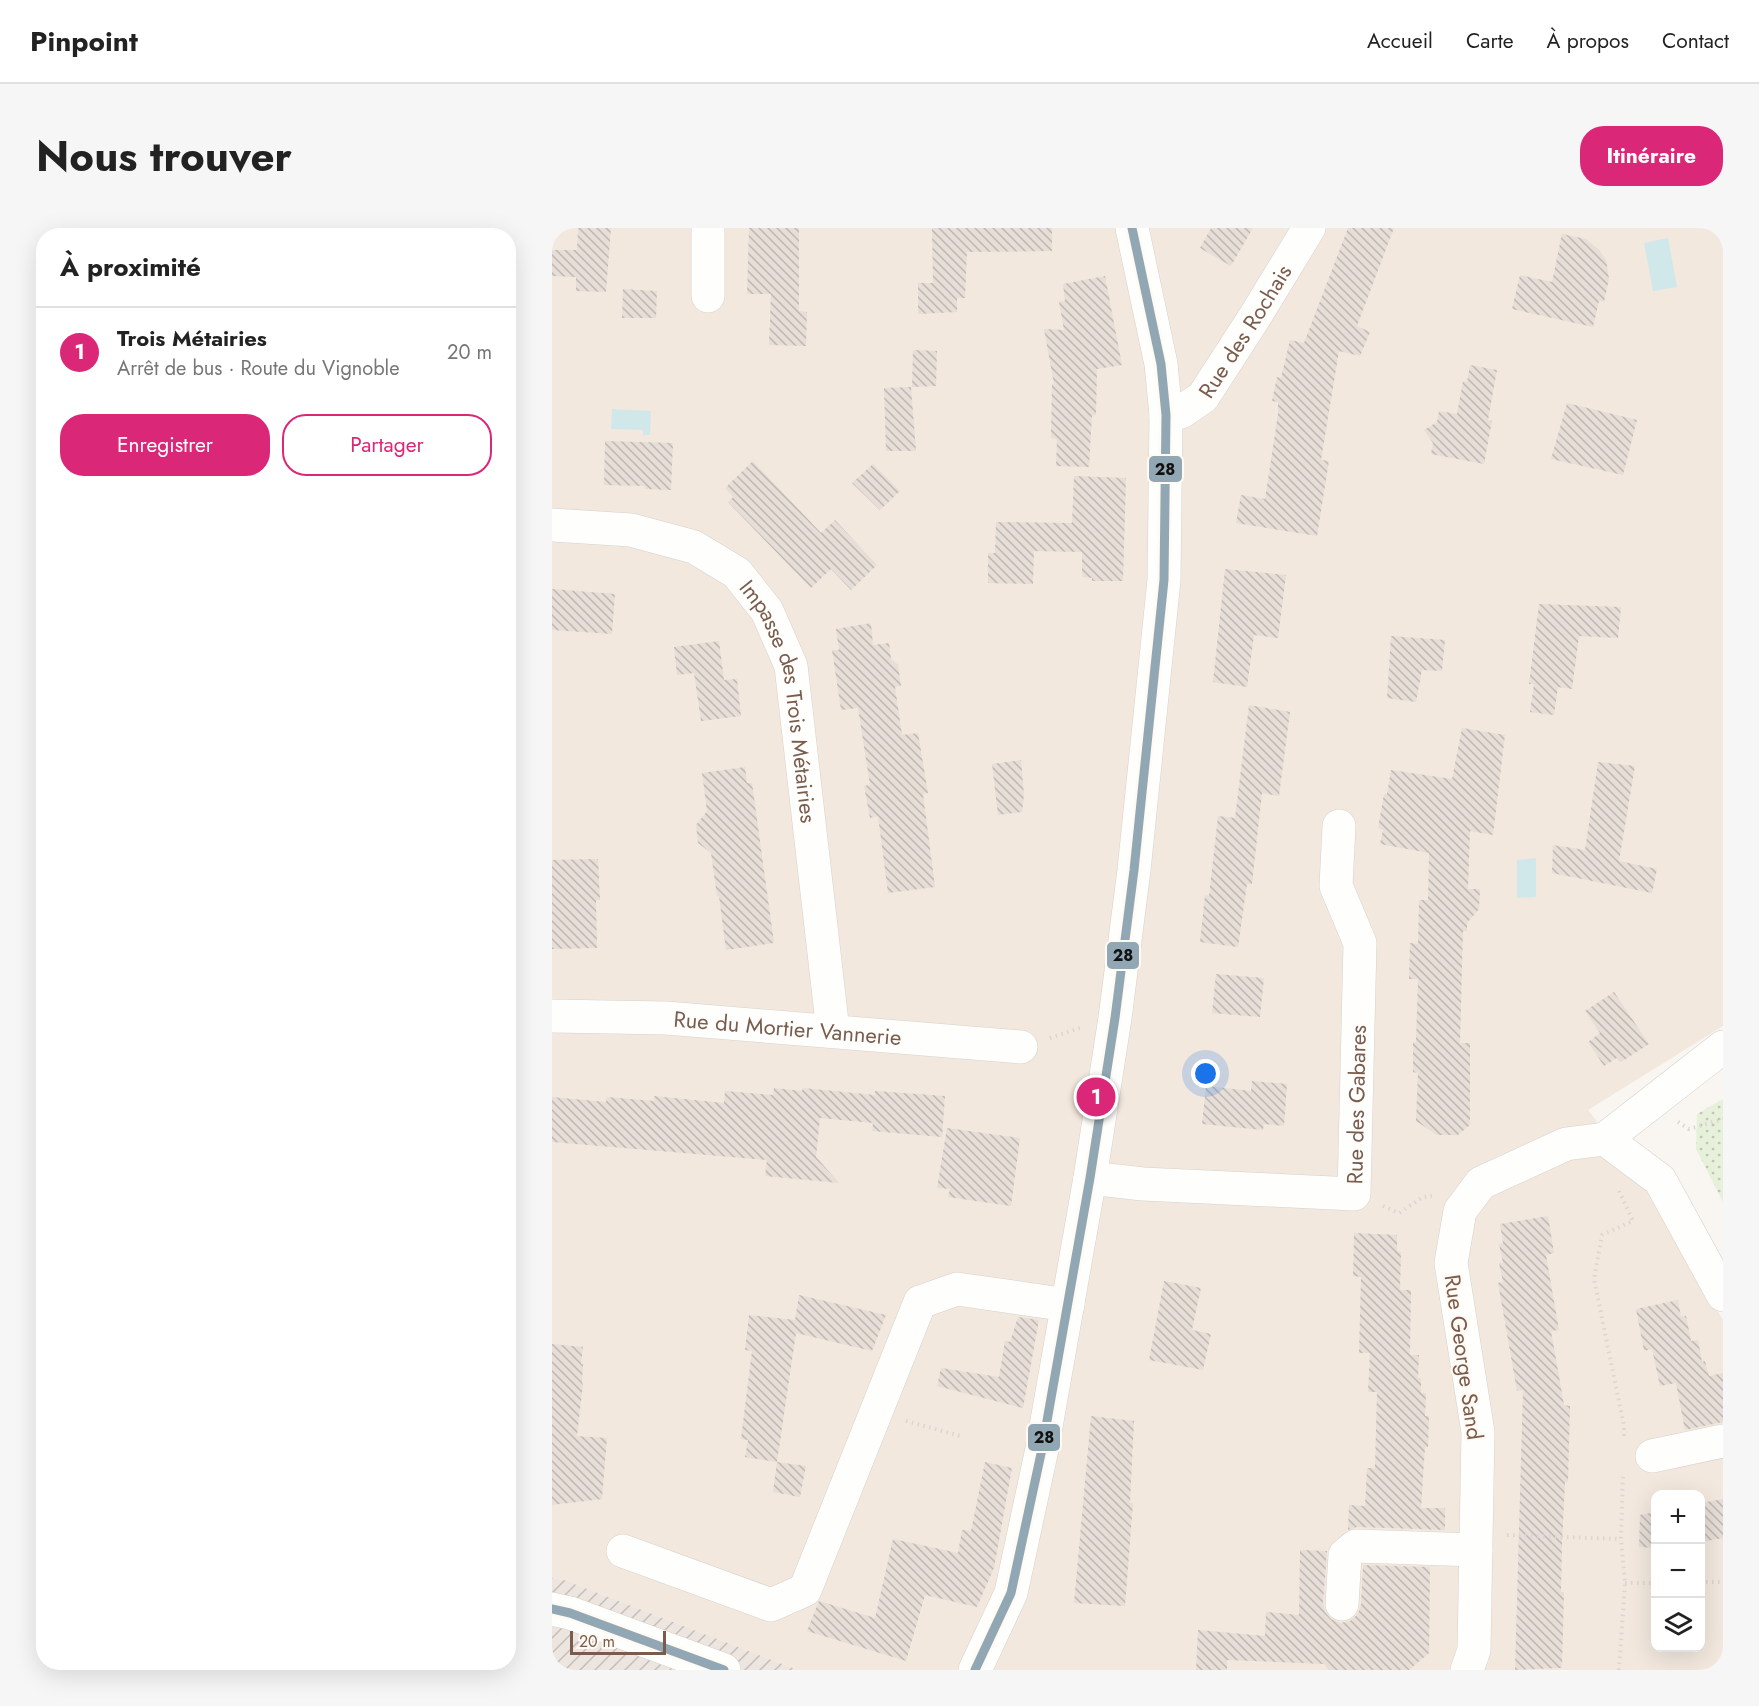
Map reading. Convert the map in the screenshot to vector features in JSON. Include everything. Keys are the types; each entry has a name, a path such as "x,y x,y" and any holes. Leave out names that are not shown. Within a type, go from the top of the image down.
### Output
{"street":[{"path":"708,228 708,296"},
{"path":"975,1670 1011,1593 1042,1449 1090,1178 1115,1018 1134,870 1164,580 1166,415 1161,364 1132,228"},
{"name":"Rue des Rochais","path":"1166,415 1181,412 1193,406 1203,397 1309,228"},
{"name":"Impasse des Trois Métairies","path":"552,525 631,530 694,547 737,573 767,611 791,666 833,1031"},
{"name":"Rue des Gabares","path":"1090,1178 1143,1184 1354,1194 1360,943 1336,886 1338,826"},
{"name":"Rue du Mortier Vannerie","path":"552,1016 666,1018 1021,1047"},
{"path":"1723,1047 1605,1139 1660,1180 1723,1295"},
{"name":"Rue George Sand","path":"1467,1670 1474,1650 1478,1432 1451,1263 1460,1211 1481,1183 1566,1144 1605,1139"},
{"path":"623,1551 771,1605 805,1590 921,1302 957,1289 1068,1305"},
{"path":"1633,1456 1723,1441"},
{"path":"1342,1604 1345,1554 1356,1546 1476,1542"},
{"path":"552,1609 570,1613 724,1670"}],"path":[{"path":"1021,1047 1115,1018"},
{"path":"1619,1670 1625,1583 1621,1539 1633,1456 1624,1426 1594,1279 1602,1235 1633,1221 1617,1185 1635,1162"},
{"path":"1354,1194 1399,1213 1423,1197 1449,1193 1465,1205"},
{"path":"876,1413 964,1437"},
{"path":"1476,1542 1621,1539"},
{"path":"1705,1582 1723,1582"},
{"path":"1625,1583 1651,1583"}],"shaded area":[{"path":"552,228 1723,228 1723,1026 1588,1110 1636,1173 1723,1320 1723,1670 798,1670 564,1580 552,1578"},
{"path":"552,1578 564,1580 798,1670 552,1670"}],"green space":[{"path":"1723,1099 1723,1202 1696,1149 1697,1114"}],"water":[{"path":"1668,238 1677,287 1653,291 1644,243"},
{"path":"612,409 651,411 650,435 643,435 643,430 611,429"},
{"path":"1536,858 1536,897 1517,898 1517,860"}],"building":[{"path":"578,228 611,228 606,292 576,291 576,277 552,276 552,250 577,250"},
{"path":"749,228 799,228 799,311 807,312 806,346 769,345 771,294 747,294"},
{"path":"932,228 1052,228 1052,251 967,252 965,298 957,298 957,312 918,314 918,283 933,283"},
{"path":"1211,228 1253,228 1231,266 1200,248"},
{"path":"1348,228 1394,228 1357,326 1370,332 1360,356 1339,351 1321,460 1329,461 1317,536 1236,523 1241,495 1265,499 1278,414 1278,402 1272,401 1277,377 1281,378 1290,340 1304,343"},
{"path":"1562,234 1586,239 1599,250 1606,260 1609,279 1604,302 1599,301 1593,327 1512,309 1520,275 1552,282"},
{"path":"1105,276 1122,365 1097,369 1096,415 1092,415 1089,467 1056,466 1057,439 1051,438 1052,384 1054,384 1044,329 1064,330 1059,302 1065,301 1063,284"},
{"path":"623,289 657,291 656,318 622,318"},
{"path":"913,350 937,351 936,386 912,387"},
{"path":"1470,365 1497,370 1488,420 1492,421 1484,464 1431,454 1433,443 1424,430 1437,422 1439,411 1457,414 1463,381 1467,382"},
{"path":"911,387 916,451 886,451 884,388"},
{"path":"1567,403 1637,420 1623,475 1551,459"},
{"path":"605,441 673,443 671,490 645,489 645,486 604,485"},
{"path":"753,461 821,533 835,520 877,565 851,590 831,569 811,588 728,502 733,497 725,488"},
{"path":"873,464 900,491 880,510 852,483"},
{"path":"1074,476 1126,478 1123,581 1092,581 1092,578 1082,577 1082,552 1034,551 1033,584 988,583 988,553 995,553 996,522 1072,523"},
{"path":"1225,569 1286,575 1278,638 1254,635 1247,687 1213,682"},
{"path":"552,589 615,594 612,634 552,630"},
{"path":"1539,604 1621,607 1618,638 1579,636 1572,689 1558,687 1554,715 1530,712 1534,684 1529,684"},
{"path":"871,623 873,645 889,643 891,659 898,665 901,686 895,687 902,735 918,733 928,793 923,794 935,887 888,893 878,816 870,818 864,786 870,785 858,708 841,710 832,650 839,650 836,629"},
{"path":"1391,636 1445,640 1442,671 1422,670 1416,702 1387,698"},
{"path":"719,641 724,680 737,679 741,716 701,721 694,673 677,675 674,647"},
{"path":"1249,705 1290,712 1279,796 1262,793 1252,884 1247,884 1238,947 1200,942 1205,895 1209,896 1218,816 1235,818"},
{"path":"1462,728 1505,735 1493,835 1470,831 1468,889 1480,889 1479,909 1467,923 1467,931 1463,931 1460,1043 1470,1043 1470,1125 1458,1135 1437,1135 1416,1121 1418,1073 1413,1072 1413,1042 1416,1042 1418,979 1409,979 1410,943 1418,944 1419,900 1428,900 1429,853 1380,844 1383,830 1378,828 1391,770 1452,779"},
{"path":"1021,760 1024,795 1022,812 998,815 992,764"},
{"path":"1598,762 1635,766 1619,861 1657,869 1652,893 1552,873 1553,845 1585,850"},
{"path":"745,767 747,783 752,783 774,943 726,950 711,853 698,843 696,825 707,811 702,773"},
{"path":"598,859 600,900 596,900 597,948 552,949 552,860"},
{"path":"1216,974 1264,978 1260,1017 1212,1013"},
{"path":"1614,992 1649,1044 1621,1062 1617,1058 1604,1066 1588,1042 1600,1033 1585,1011"},
{"path":"1252,1081 1287,1084 1284,1126 1264,1124 1263,1130 1202,1124 1206,1086 1251,1091"},
{"path":"774,1088 802,1091 803,1088 875,1095 875,1091 945,1096 942,1137 872,1131 873,1123 820,1118 816,1157 839,1183 765,1176 767,1160 552,1142 552,1097 606,1102 607,1097 654,1101 654,1096 724,1103 725,1091 773,1095"},
{"path":"947,1128 1020,1138 1011,1206 948,1197 950,1189 937,1188"},
{"path":"1548,1216 1554,1253 1546,1255 1559,1330 1551,1331 1564,1405 1570,1406 1568,1482 1565,1482 1562,1544 1561,1592 1564,1592 1562,1668 1515,1670 1523,1390 1517,1391 1498,1283 1503,1282 1499,1263 1503,1263 1499,1244 1503,1243 1500,1224"},
{"path":"1354,1233 1397,1235 1397,1251 1401,1252 1400,1290 1411,1290 1410,1355 1419,1355 1418,1378 1421,1378 1421,1393 1426,1393 1425,1416 1429,1416 1421,1508 1445,1508 1445,1530 1357,1527 1348,1530 1349,1505 1365,1506 1367,1468 1375,1468 1377,1392 1368,1392 1370,1353 1359,1353 1361,1277 1353,1276"},
{"path":"1164,1281 1201,1288 1192,1330 1211,1334 1203,1370 1149,1360"},
{"path":"799,1295 886,1315 872,1351 796,1333 777,1462 745,1457 748,1440 741,1439 752,1351 745,1350 749,1315 795,1320"},
{"path":"1678,1300 1681,1317 1686,1316 1691,1341 1698,1340 1702,1362 1705,1361 1709,1376 1723,1373 1723,1422 1685,1430 1676,1383 1660,1386 1652,1349 1644,1351 1636,1309"},
{"path":"1018,1317 1039,1320 1023,1408 937,1386 941,1368 999,1377 1005,1341 1010,1342"},
{"path":"552,1344 583,1347 581,1364 583,1364 583,1384 577,1436 607,1438 602,1499 552,1505"},
{"path":"1091,1416 1134,1421 1130,1503 1133,1503 1125,1606 1074,1603"},
{"path":"777,1462 806,1466 800,1497 773,1492"},
{"path":"985,1462 1012,1468 994,1568 977,1607 925,1595 906,1661 807,1631 819,1601 875,1618 893,1539 958,1553 962,1530 971,1531"},
{"path":"1723,1499 1723,1538 1705,1541 1705,1502"},
{"path":"1651,1513 1651,1548 1639,1547 1640,1515"},
{"path":"1300,1550 1327,1551 1323,1603 1325,1612 1331,1619 1340,1623 1350,1621 1358,1614 1361,1605 1363,1565 1430,1567 1429,1653 1409,1670 1329,1670 1324,1664 1227,1660 1227,1670 1196,1670 1198,1630 1265,1636 1266,1612 1299,1615"}],"transit line":[{"name":"28","path":"975,1670 1011,1593 1042,1449 1090,1178 1115,1018 1134,870 1164,580 1166,415 1161,364 1132,228"},
{"name":"28","path":"552,1609 570,1613 724,1670"}],"place":[{"name":"Trois Métairies","path":"1096,1097"}]}
